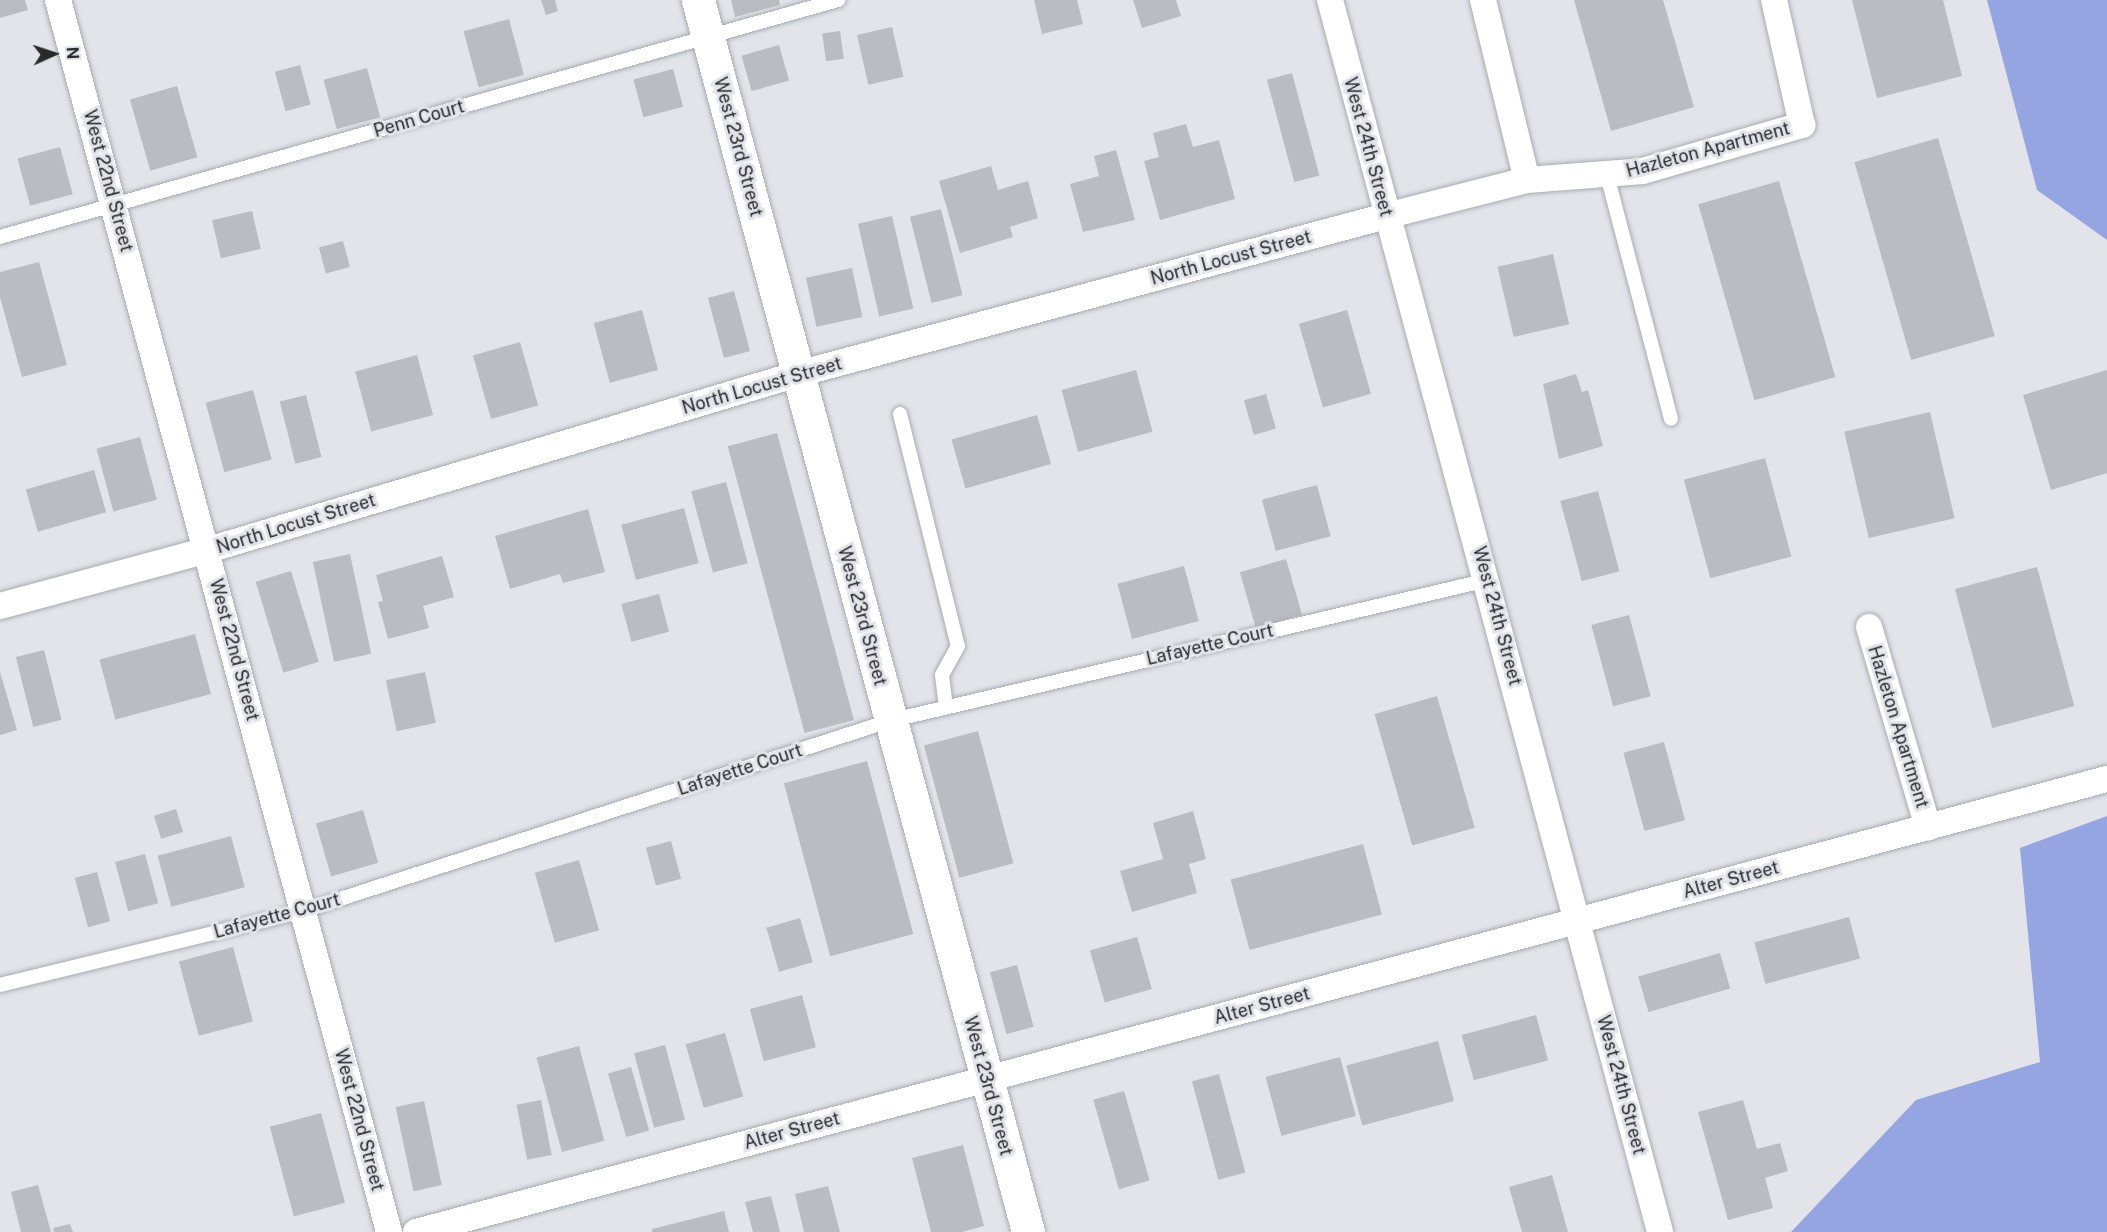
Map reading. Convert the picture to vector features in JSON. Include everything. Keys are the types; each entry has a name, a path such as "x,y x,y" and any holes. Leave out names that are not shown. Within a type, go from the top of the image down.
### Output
{"street":[{"name":"West 22nd Street","path":"58,0 116,206 389,1232"},
{"name":"West 23rd Street","path":"698,0 889,721 1028,1232"},
{"name":"West 24th Street","path":"1330,0 1386,216 1488,580 1660,1232"},
{"path":"1483,0 1527,180"},
{"name":"Hazleton Apartment","path":"1527,180 1643,171 1802,125 1774,0"},
{"name":"North Locust Street","path":"0,606 208,550 798,374 1527,180"},
{"name":"Hazleton Apartment","path":"1869,627 1928,827"},
{"name":"Alter Street","path":"416,1232 2107,779"}],"lane":[{"name":"Penn Court","path":"0,237 837,0"},
{"path":"1607,175 1671,419"},
{"path":"900,414 958,646 942,675 946,707"},
{"name":"Lafayette Court","path":"0,986 303,911 889,721 1488,580"}],"shaded area":[{"path":"1987,0 2107,0 2107,240 2037,190"},
{"path":"2107,816 2107,1232 1791,1232 1916,1100 2040,1062 2020,848"}],"building":[{"path":"0,0 25,0 28,10 0,18"},
{"path":"541,0 555,0 558,11 546,15"},
{"path":"731,0 779,0 780,5 735,17"},
{"path":"1034,0 1077,0 1083,24 1042,34"},
{"path":"1133,0 1176,0 1181,16 1142,28"},
{"path":"1574,0 1663,0 1694,107 1611,131"},
{"path":"1852,0 1943,0 1962,76 1877,98"},
{"path":"509,19 524,75 479,87 464,31"},
{"path":"892,27 903,77 868,85 857,35"},
{"path":"840,31 844,59 826,61 822,34"},
{"path":"779,45 789,81 752,91 742,56"},
{"path":"300,65 311,105 285,111 275,72"},
{"path":"367,68 380,117 337,129 324,80"},
{"path":"673,69 683,107 643,117 633,80"},
{"path":"1292,73 1319,175 1294,182 1267,80"},
{"path":"177,86 197,157 150,171 130,100"},
{"path":"1186,124 1193,147 1219,140 1235,199 1160,220 1144,161 1159,157 1153,133"},
{"path":"1938,138 1995,336 1911,360 1854,162"},
{"path":"60,147 73,194 30,206 17,158"},
{"path":"1116,150 1135,220 1083,232 1070,184 1099,176 1094,156"},
{"path":"991,166 998,190 1028,181 1038,218 1010,227 1013,237 960,253 939,181"},
{"path":"1779,181 1835,377 1754,400 1698,204"},
{"path":"941,209 963,295 931,303 910,217"},
{"path":"252,211 261,249 221,258 212,220"},
{"path":"892,216 913,309 879,316 858,224"},
{"path":"343,241 350,267 326,274 319,247"},
{"path":"1553,254 1569,324 1514,337 1497,267"},
{"path":"39,262 67,365 22,377 0,297 0,272"},
{"path":"852,268 862,317 816,327 806,278"},
{"path":"734,291 750,351 724,358 708,298"},
{"path":"642,310 658,370 610,383 594,323"},
{"path":"1347,310 1371,394 1323,407 1299,324"},
{"path":"520,342 538,405 491,419 473,356"},
{"path":"417,355 433,415 371,431 355,372"},
{"path":"1136,370 1153,432 1078,452 1062,390"},
{"path":"2107,370 2107,473 2051,490 2023,395"},
{"path":"1576,374 1582,392 1588,390 1603,446 1559,459 1543,384"},
{"path":"253,390 272,460 224,472 206,403"},
{"path":"1266,394 1276,429 1254,435 1244,400"},
{"path":"306,395 321,457 295,464 280,402"},
{"path":"1930,412 1955,518 1869,538 1844,432"},
{"path":"1037,415 1051,464 966,489 951,440"},
{"path":"777,433 854,720 805,733 728,446"},
{"path":"140,437 157,500 113,511 97,449"},
{"path":"1765,458 1791,557 1710,578 1684,480"},
{"path":"94,470 106,512 38,532 26,490"},
{"path":"726,482 748,563 713,572 691,491"},
{"path":"1317,485 1331,536 1276,551 1262,500"},
{"path":"1598,491 1619,571 1582,581 1560,501"},
{"path":"684,508 699,563 636,580 621,525"},
{"path":"588,509 605,572 563,583 560,574 510,589 495,536"},
{"path":"350,554 371,654 334,662 313,562"},
{"path":"442,556 454,597 423,606 429,628 388,639 378,602 383,601 376,575"},
{"path":"1286,559 1302,615 1256,628 1240,572"},
{"path":"1184,566 1199,621 1132,639 1117,584"},
{"path":"2037,567 2074,706 1992,728 1955,589"},
{"path":"291,571 319,662 283,673 256,582"},
{"path":"659,594 669,632 631,642 621,604"},
{"path":"1629,615 1651,696 1613,706 1591,625"},
{"path":"195,634 211,694 115,720 99,660"},
{"path":"44,650 61,720 33,727 16,657"},
{"path":"0,672 17,730 0,735"},
{"path":"425,672 436,723 397,731 386,680"},
{"path":"1437,696 1475,828 1412,846 1375,714"},
{"path":"978,731 1013,863 959,878 924,745"},
{"path":"1664,742 1685,820 1644,831 1623,753"},
{"path":"867,761 913,934 830,956 784,783"},
{"path":"176,809 183,832 161,839 154,816"},
{"path":"363,810 378,863 331,876 316,824"},
{"path":"1193,811 1206,859 1189,864 1197,893 1132,912 1120,871 1163,859 1153,823"},
{"path":"231,836 245,887 171,907 158,856"},
{"path":"671,841 681,879 656,885 646,848"},
{"path":"1363,844 1382,915 1250,950 1231,879"},
{"path":"145,854 158,903 128,911 115,862"},
{"path":"579,860 599,930 555,943 535,873"},
{"path":"97,872 110,921 88,927 75,878"},
{"path":"1849,917 1860,959 1765,984 1754,942"},
{"path":"800,918 813,962 779,972 766,928"},
{"path":"1137,937 1152,989 1105,1002 1090,951"},
{"path":"233,947 253,1021 199,1036 179,961"},
{"path":"1720,953 1730,989 1648,1012 1638,976"},
{"path":"1017,965 1034,1027 1007,1034 990,972"},
{"path":"802,995 816,1047 764,1061 750,1009"},
{"path":"1536,1015 1548,1060 1474,1080 1462,1035"},
{"path":"725,1033 743,1096 704,1108 686,1044"},
{"path":"1438,1041 1454,1101 1362,1125 1346,1066"},
{"path":"665,1045 685,1119 654,1128 634,1053"},
{"path":"579,1046 604,1141 562,1152 536,1057"},
{"path":"1340,1057 1356,1116 1281,1136 1266,1077"},
{"path":"631,1067 649,1130 626,1137 608,1074"},
{"path":"1219,1074 1245,1173 1218,1180 1192,1081"},
{"path":"1124,1091 1150,1180 1119,1189 1093,1100"},
{"path":"541,1100 552,1155 527,1160 516,1105"},
{"path":"1743,1100 1757,1149 1780,1143 1788,1171 1765,1178 1773,1208 1728,1220 1698,1112"},
{"path":"424,1101 442,1185 414,1191 396,1107"},
{"path":"321,1113 345,1203 294,1217 270,1127"},
{"path":"963,1145 984,1226 962,1232 931,1232 912,1158"},
{"path":"1552,1175 1568,1232 1522,1232 1509,1187"},
{"path":"38,1185 51,1232 21,1232 11,1192"},
{"path":"828,1186 840,1232 804,1232 795,1194"},
{"path":"771,1196 780,1232 753,1232 745,1202"},
{"path":"724,1211 729,1232 652,1232 652,1229"},
{"path":"70,1224 73,1232 54,1232 53,1228"}]}
